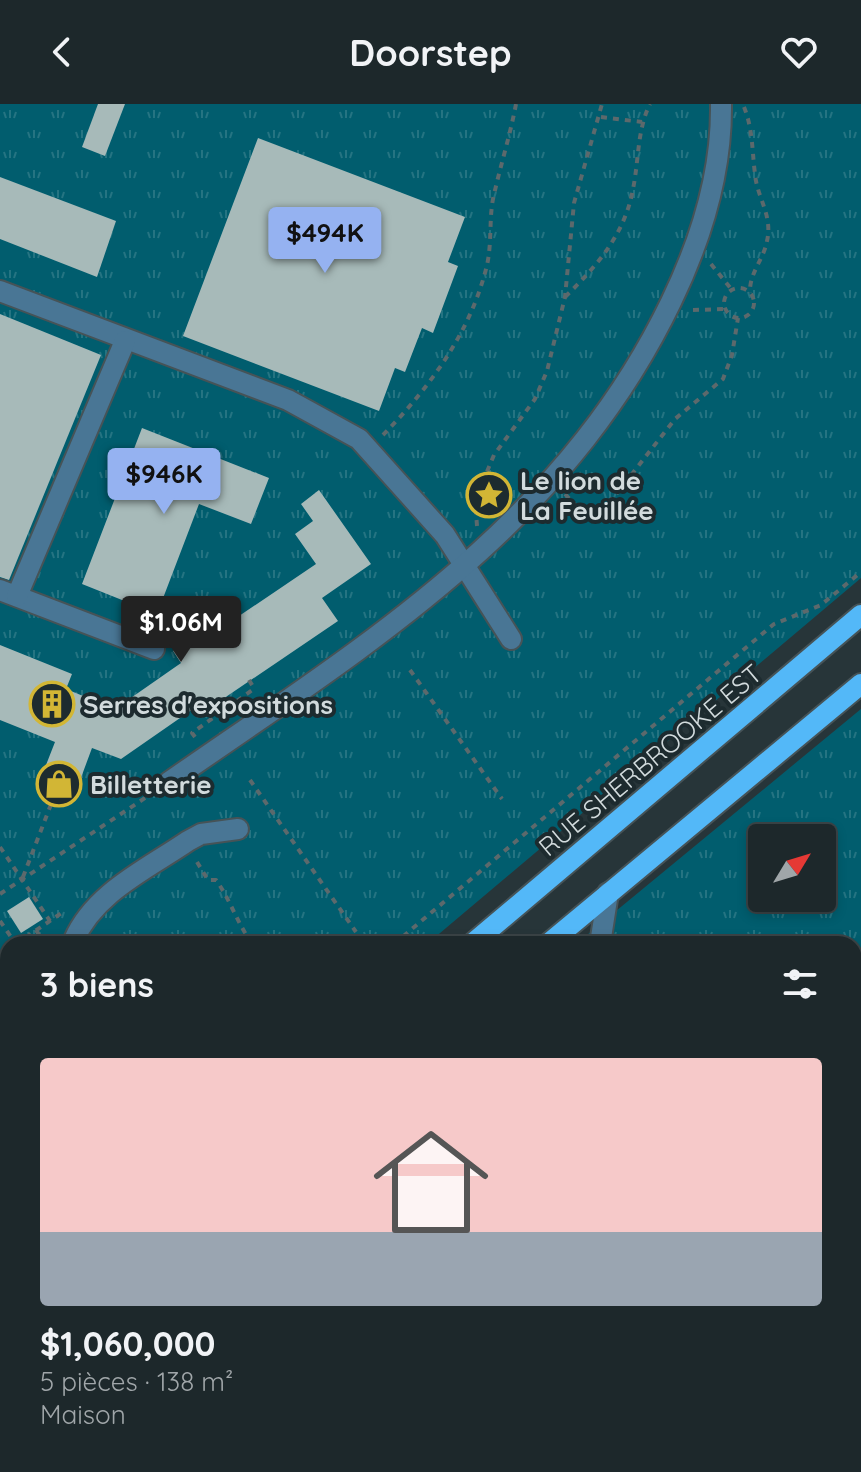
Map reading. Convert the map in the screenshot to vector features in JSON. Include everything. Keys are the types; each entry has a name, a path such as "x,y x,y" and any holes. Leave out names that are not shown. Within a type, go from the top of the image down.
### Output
{"main road":[{"name":"RUE SHERBROOKE EST","path":"481,936 861,615"},
{"path":"557,936 861,684"}],"lane":[{"path":"169,782 406,615 482,551 565,467 606,414 664,316 692,253 711,192 721,145 721,104"},
{"path":"0,291 125,341 288,400 344,429 370,448 445,535 511,639"},
{"path":"125,341 9,593 154,649"},
{"path":"76,936 82,922 96,905 184,843 201,834 238,829"},
{"path":"601,936 608,893"}],"path":[{"path":"370,448 418,399 459,339 487,267 493,232 492,202 516,104"},
{"path":"482,551 472,493 474,485 486,474 541,386 565,297 574,203 602,104"},
{"path":"565,297 601,262 613,242 633,192 642,122 650,104"},
{"path":"738,318 752,311 751,278 767,242 769,226 767,210 755,177 751,131 742,104"},
{"path":"600,117 642,122"},
{"path":"738,318 727,312 725,298 736,289 750,293"},
{"path":"588,519 614,497 675,419 723,379 732,355 738,318"},
{"path":"486,474 522,512"},
{"path":"404,936 774,624 821,605 861,572"},
{"path":"410,670 502,799"},
{"path":"210,729 196,738 192,733 255,690 249,680"},
{"path":"216,704 222,712"},
{"path":"250,780 356,932"},
{"path":"0,894 169,782"},
{"path":"22,880 55,794"},
{"path":"184,843 208,880 216,880 234,905 236,919 247,936"},
{"path":"0,847 50,921"},
{"path":"27,936 59,915"},
{"path":"36,930 40,936"}],"green space":[{"path":"0,104 861,104 861,578 436,936 0,936"},
{"path":"861,709 861,936 586,936"}],"building":[{"path":"98,104 125,104 105,156 82,147"},
{"path":"258,138 465,217 448,262 458,266 433,333 422,328 405,372 395,368 379,411 183,336"},
{"path":"0,177 116,221 97,277 0,239"},
{"path":"0,314 101,355 9,580 0,577"},
{"path":"142,428 269,478 251,524 199,504 157,614 82,584"},
{"path":"319,490 371,564 322,598 338,621 211,707 206,700 121,759 92,748 72,802 37,788 55,742 0,720 0,645 72,674 66,689 115,709 181,663 173,651 200,632 205,639 316,564 295,534 313,521 301,504"},
{"path":"29,897 43,919 21,933 7,911"}],"place":[{"name":"Le lion de La Feuillée","path":"489,495"},
{"name":"Serres d'expositions","path":"52,704"},
{"name":"Billetterie","path":"59,784"}]}
